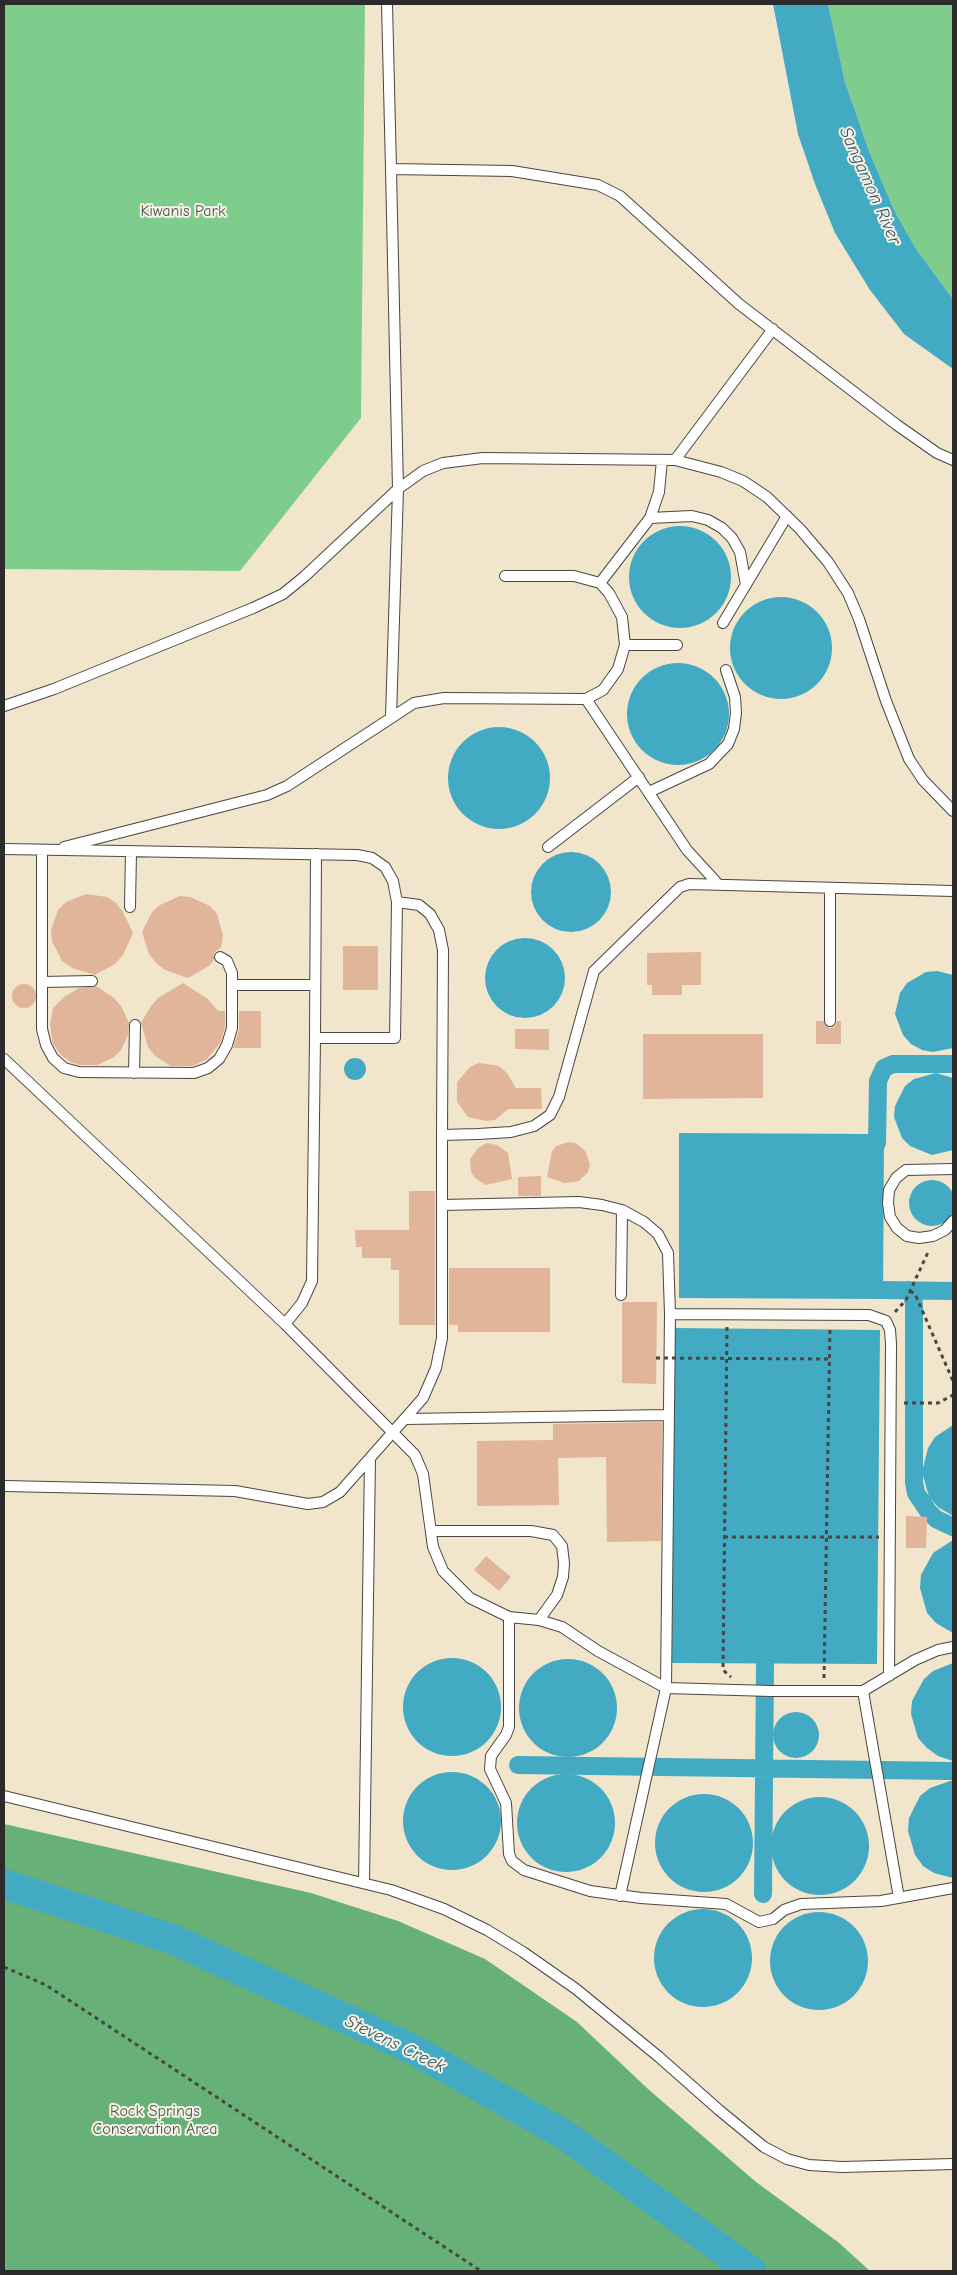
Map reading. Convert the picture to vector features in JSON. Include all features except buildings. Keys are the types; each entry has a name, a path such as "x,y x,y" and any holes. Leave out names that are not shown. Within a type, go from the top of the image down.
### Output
{"lane":[{"path":"387,4 398,489 391,717"},
{"path":"391,169 512,171 598,185 620,196 639,211 739,304 897,425 937,453 953,460"},
{"path":"675,460 773,329"},
{"path":"4,706 54,689 283,594 305,576 398,489 423,471 461,460 483,458 675,460 714,470 743,481 767,497 787,516 828,562 848,593 859,619 886,702 909,759 923,780 953,811"},
{"path":"600,583 650,518 659,492 662,460"},
{"path":"650,518 692,516 708,520 722,528 732,538 740,552 746,585"},
{"path":"723,623 787,516"},
{"path":"46,850 267,795 287,786 414,703 444,698 586,699 596,695 612,680 623,657 625,645 622,617 616,604 600,583 574,576 505,576"},
{"path":"625,645 677,645"},
{"path":"649,792 709,764 728,744 734,729 736,713 735,697 726,670"},
{"path":"586,699 687,850 719,885"},
{"path":"548,846 639,777"},
{"path":"4,849 357,855 372,858 385,867 393,881 397,902 395,1038 315,1038"},
{"path":"46,850 42,1029 46,1044 53,1058 64,1068 79,1072 134,1073 194,1073 208,1068 219,1059 227,1045 232,1028 231,966 220,958"},
{"path":"130,907 131,851"},
{"path":"285,1324 302,1303 312,1281 316,854"},
{"path":"442,1135 510,1132 534,1126 550,1115 559,1097 594,971 680,887 689,884 953,891"},
{"path":"830,888 830,1021"},
{"path":"4,1486 235,1491 308,1504 323,1502 340,1492 423,1398 433,1376 442,1338 443,950 438,930 430,914 419,905 397,902"},
{"path":"42,982 92,981"},
{"path":"232,986 315,985"},
{"path":"134,1073 135,1025"},
{"path":"4,1059 285,1324 415,1456 423,1474 433,1547 443,1571 470,1598 509,1617 539,1620 562,1627 598,1651 666,1688 771,1692 863,1691 938,1650 953,1647"},
{"path":"953,1169 906,1170 896,1178 889,1190 888,1204 890,1217 897,1228 907,1236 919,1238 936,1234 945,1230 953,1221"},
{"path":"442,1205 579,1202 602,1204 622,1210 644,1222 658,1234 668,1253 670,1314 666,1688 620,1896"},
{"path":"621,1295 622,1210"},
{"path":"670,1314 869,1315 886,1321 890,1330 891,1344 889,1676"},
{"path":"405,1419 669,1415"},
{"path":"364,1883 370,1458"},
{"path":"430,1531 531,1531 553,1535 562,1546 563,1577 557,1595 539,1620"},
{"path":"509,1617 509,1727 506,1735 491,1756 490,1769 506,1803 509,1854 518,1866 530,1872 590,1891 620,1896 726,1904 759,1922 772,1919 784,1910 801,1904 860,1902 899,1898 953,1888"},
{"path":"863,1691 899,1898"},
{"path":"4,1796 364,1883 444,1908 487,1930 523,1952 576,1989 764,2147 787,2159 809,2165 842,2167 953,2164"}],"path":[{"path":"906,1300 936,1234"},
{"path":"910,1291 915,1294 953,1381"},
{"path":"723,1663 727,1328"},
{"path":"825,1664 830,1329"},
{"path":"656,1358 830,1359"},
{"path":"909,1403 938,1403 953,1395"},
{"path":"724,1537 878,1538"},
{"path":"4,1968 46,1985 481,2271"}],"green space":[{"name":"Kiwanis Park","path":"4,4 365,4 361,418 240,571 4,569"},
{"path":"828,4 953,4 953,299 916,249 894,210 869,151 845,82"},
{"name":"Rock Springs Conservation Area","path":"4,1824 311,1893 398,1921 485,1959 577,2022 648,2089 756,2182 838,2242 870,2271 4,2271"}],"water":[{"name":"Sangamon River","path":"773,4 828,4 845,82 869,151 894,210 916,249 953,299 953,369 904,334 870,290 835,233 815,184 798,134"},
{"path":"680,526 700,530 716,541 727,557 731,577 727,597 716,613 700,624 680,628 660,624 644,613 633,597 629,577 633,557 644,541 660,530"},
{"path":"781,597 801,601 817,612 828,628 832,648 828,668 817,684 801,695 781,699 761,695 745,684 734,668 730,648 734,628 745,612 761,601"},
{"path":"678,663 698,667 714,678 725,694 729,714 725,734 714,750 698,761 678,765 658,761 642,750 631,734 627,714 631,694 642,678 658,667"},
{"path":"499,727 519,731 535,742 546,758 550,778 546,798 535,814 519,825 499,829 479,825 463,814 452,798 448,778 452,758 463,742 479,731"},
{"path":"563,852 579,852 600,863 611,884 611,900 600,921 579,932 563,932 549,926 537,914 531,900 531,884 537,870 549,858"},
{"path":"517,938 533,938 554,949 565,970 565,986 554,1007 533,1018 517,1018 503,1012 491,1000 485,986 485,970 491,956 503,944"},
{"path":"937,971 953,975 953,1048 933,1052 922,1050 911,1044 903,1035 895,1014 900,993 907,983 926,972"},
{"path":"355,1058 363,1061 366,1069 363,1077 355,1080 347,1077 344,1069 347,1061"},
{"path":"936,1073 953,1078 953,1150 932,1155 910,1146 902,1138 894,1117 895,1106 905,1086 914,1079"},
{"path":"679,1133 873,1134 873,1143 884,1143 883,1299 679,1298"},
{"path":"932,1180 945,1184 951,1190 955,1203 951,1216 945,1222 932,1226 919,1222 913,1216 909,1203 913,1190 919,1184"},
{"path":"675,1328 880,1330 877,1664 672,1663"},
{"path":"953,1425 953,1516 938,1507 929,1497 922,1472 928,1448 935,1437"},
{"path":"953,1540 953,1633 936,1623 927,1613 920,1588 921,1575 933,1553"},
{"path":"452,1658 471,1662 487,1672 497,1688 501,1707 497,1726 487,1742 471,1752 452,1756 433,1752 417,1742 407,1726 403,1707 407,1688 417,1672 433,1662"},
{"path":"568,1659 587,1663 603,1673 613,1689 617,1708 613,1727 603,1743 587,1753 568,1757 549,1753 533,1743 523,1727 519,1708 523,1689 533,1673 549,1663"},
{"path":"953,1663 953,1761 938,1756 918,1738 911,1714 912,1701 924,1679 933,1671"},
{"path":"796,1712 809,1716 815,1722 819,1735 815,1748 809,1754 796,1758 783,1754 777,1748 773,1735 777,1722 783,1716"},
{"path":"452,1772 471,1776 487,1786 497,1802 501,1821 497,1840 487,1856 471,1866 452,1870 433,1866 417,1856 407,1840 403,1821 407,1802 417,1786 433,1776"},
{"path":"566,1774 585,1778 601,1788 611,1804 615,1823 611,1842 601,1858 585,1868 566,1872 547,1868 531,1858 521,1842 517,1823 521,1804 531,1788 547,1778"},
{"path":"953,1780 953,1878 934,1873 923,1866 915,1855 908,1831 909,1818 920,1796 930,1788"},
{"path":"704,1794 723,1798 739,1808 749,1824 753,1843 749,1862 739,1878 723,1888 704,1892 685,1888 669,1878 659,1862 655,1843 659,1824 669,1808 685,1798"},
{"path":"820,1797 839,1801 855,1811 865,1827 869,1846 865,1865 855,1881 839,1891 820,1895 801,1891 785,1881 775,1865 771,1846 775,1827 785,1811 801,1801"},
{"path":"703,1909 722,1913 738,1923 748,1939 752,1958 748,1977 738,1993 722,2003 703,2007 684,2003 668,1993 658,1977 654,1958 658,1939 668,1923 684,1913"},
{"path":"819,1912 838,1916 854,1926 864,1942 868,1961 864,1980 854,1996 838,2006 819,2010 800,2006 784,1996 774,1980 770,1961 774,1942 784,1926 800,1916"}],"waterway":[{"path":"877,1143 878,1081 884,1068 893,1064 953,1064"},
{"path":"883,1290 953,1291"},
{"path":"908,1290 912,1294 914,1304 914,1482 916,1493 936,1519 953,1527"},
{"path":"763,1894 765,1664"},
{"path":"518,1765 953,1771"},
{"name":"Stevens Creek","path":"4,1884 172,1939 414,2050 565,2135 751,2271"}]}
